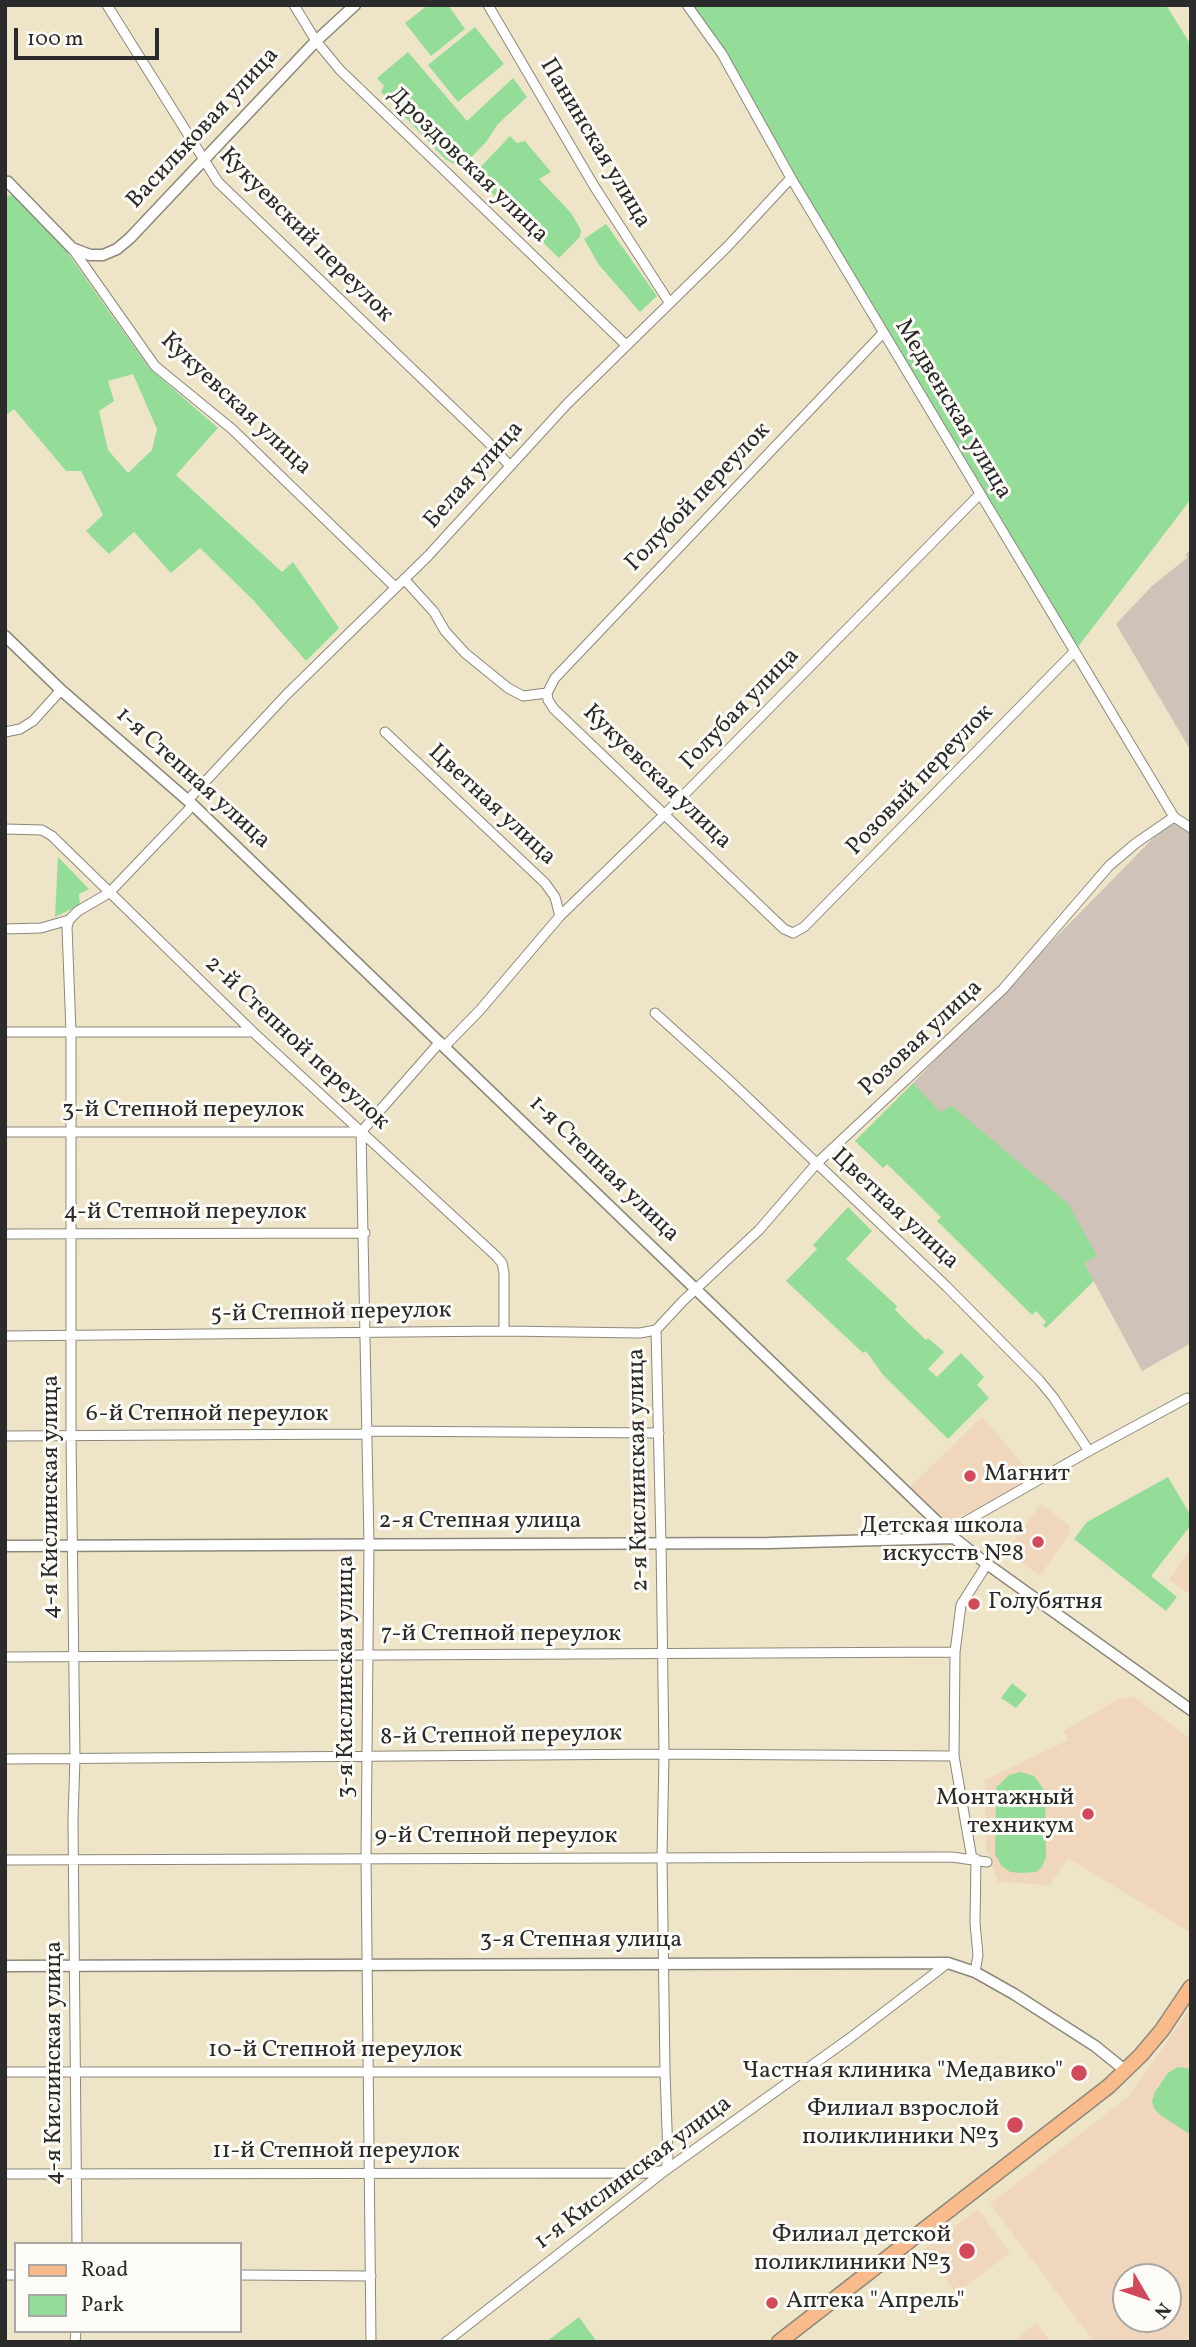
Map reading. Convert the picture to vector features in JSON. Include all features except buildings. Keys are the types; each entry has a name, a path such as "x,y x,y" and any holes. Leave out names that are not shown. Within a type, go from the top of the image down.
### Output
{"main road":[{"path":"779,2342 1126,2071 1162,2030 1191,1987"}],"street":[{"name":"Кукуевский переулок","path":"107,5 218,182 510,466"},
{"name":"Дроздовская улица","path":"294,5 316,41 340,70 626,345"},
{"name":"Васильковая улица","path":"72,248 103,255 117,249 130,238 316,41 355,5"},
{"name":"Панинская улица","path":"488,5 594,186 669,302"},
{"name":"Медвенская улица","path":"687,5 722,54 791,178 1174,817 1191,828"},
{"name":"Белая улица","path":"190,802 287,694 453,530 567,404 728,246 791,178"},
{"name":"Кукуевская улица","path":"6,181 72,248 155,366 232,429 396,587"},
{"name":"Голубой переулок","path":"547,693 555,678 883,332"},
{"name":"Голубая улица","path":"443,1044 480,1010 560,916 665,814 980,494"},
{"path":"404,579 434,612 445,631 486,671 523,696 547,693"},
{"name":"1-я Степная улица","path":"5,636 61,690 190,802 945,1530 986,1564 1191,1710"},
{"name":"Розовый переулок","path":"793,933 804,928 1074,652"},
{"path":"5,732 20,729 33,721 61,690"},
{"name":"Кукуевская улица","path":"547,693 554,709 784,929 793,933"},
{"name":"Цветная улица","path":"385,732 545,883 555,897 560,916"},
{"path":"5,929 41,928 69,920 78,911 109,893 190,802"},
{"name":"Розовая улица","path":"696,1290 759,1230 817,1163 1003,989 1109,866 1136,843 1174,817"},
{"name":"2-й Степной переулок","path":"5,829 42,830 52,836 253,1032 502,1263 504,1331"},
{"name":"4-я Кислинская улица","path":"69,920 77,2242"},
{"name":"Цветная улица","path":"655,1013 946,1286 1039,1380 1089,1451"},
{"path":"5,1032 253,1032"},
{"path":"361,1132 443,1044"},
{"name":"3-й Степной переулок","path":"5,1132 361,1132"},
{"name":"3-я Кислинская улица","path":"361,1132 369,1544 366,1857 371,2342"},
{"name":"4-й Степной переулок","path":"5,1234 365,1233"},
{"name":"2-я Кислинская улица","path":"666,2171 668,2157 664,2072 662,1857 664,1754 656,1330 696,1290"},
{"name":"5-й Степной переулок","path":"5,1336 504,1331 640,1333 656,1330"},
{"path":"945,1530 964,1523 1187,1398"},
{"name":"6-й Степной переулок","path":"5,1436 659,1433"},
{"name":"2-я Степная улица","path":"5,1546 661,1544 879,1542 954,1538"},
{"path":"975,1972 978,1955 974,1859 954,1756 955,1653 961,1605 986,1564"},
{"name":"7-й Степной переулок","path":"5,1657 955,1653"},
{"name":"8-й Степной переулок","path":"5,1759 664,1754 954,1756"},
{"name":"9-й Степной переулок","path":"5,1860 952,1857 987,1862"},
{"name":"3-я Степная улица","path":"5,1966 948,1963 975,1972 1095,2046 1126,2071"},
{"name":"1-я Кислинская улица","path":"446,2342 666,2171 850,2038 948,1963"},
{"name":"10-й Степной переулок","path":"5,2073 664,2072"},
{"name":"11-й Степной переулок","path":"5,2174 666,2171"},
{"path":"242,2276 370,2276"}],"shaded area":[{"path":"1191,550 1191,751 1116,624 1152,586 1187,558 1186,554"},
{"path":"1174,817 1191,832 1191,1343 1142,1371 1084,1263 1097,1255 940,1113 913,1083"},
{"path":"982,1417 1034,1477 965,1515 947,1521 910,1487"},
{"name":"Детская школа искусств №8","path":"1041,1504 1069,1525 1070,1533 1040,1576 1006,1551"},
{"path":"1191,1547 1191,1595 1169,1580"},
{"name":"Монтажный техникум","path":"1132,1696 1191,1739 1191,1933 1068,1858 1050,1885 998,1882 986,1848 985,1780 1068,1740 1063,1731 1117,1700"},
{"path":"1191,2007 1191,2342 1094,2342 990,2204 1129,2096"},
{"name":"Филиал детской поликлиники №3","path":"978,2209 1010,2253 956,2293 924,2249"},
{"path":"1036,2323 1051,2342 1012,2342"}],"green space":[{"path":"428,5 448,5 465,29 431,56 405,23"},
{"path":"690,5 1166,5 1191,45 1191,499 1074,652"},
{"path":"475,27 504,64 458,102 428,65"},
{"path":"408,52 467,121 513,78 527,97 498,124 486,142 461,168 445,159 381,92 384,86 377,78"},
{"path":"510,136 517,143 525,141 551,172 539,179 571,213 581,230 580,237 559,258 473,175"},
{"path":"5,195 15,196 62,245 149,368 218,428 176,475 282,572 293,562 339,628 306,661 254,601 200,548 171,573 134,532 109,554 86,531 103,515 81,471 66,471 14,409 5,416","holes":["133,374 157,429 152,450 128,473 108,450 99,411 114,401 108,381"]},
{"path":"606,224 657,296 640,312 599,265 584,239"},
{"path":"58,857 89,889 79,894 80,905 55,917"},
{"path":"913,1083 940,1112 952,1106 1068,1204 1097,1256 1084,1263 1094,1281 1046,1328 1043,1325 1046,1322 1036,1311 1032,1315 937,1221 941,1217 887,1164 883,1168 855,1141"},
{"path":"848,1207 872,1231 846,1259 897,1306 895,1310 926,1340 928,1338 944,1352 928,1369 937,1377 961,1353 984,1377 977,1385 989,1398 948,1439 883,1375 866,1351 863,1353 786,1281 817,1249 813,1245"},
{"path":"1168,1477 1191,1516 1191,1525 1151,1576 1177,1597 1166,1611 1074,1539 1087,1522"},
{"path":"1012,1683 1027,1695 1016,1708 1001,1698"},
{"path":"1021,1772 1034,1776 1045,1791 1046,1857 1042,1867 1036,1872 1010,1872 1001,1865 995,1854 996,1788 1009,1775"},
{"path":"1178,2067 1191,2069 1191,2135 1160,2115 1152,2101 1168,2073"},
{"path":"579,2317 597,2342 546,2342"}],"place":[{"name":"Магнит","path":"970,1476"},
{"name":"Детская школа искусств №8","path":"1038,1542"},
{"name":"Голубятня","path":"974,1604"},
{"name":"Монтажный техникум","path":"1088,1814"},
{"name":"Частная клиника \"Медавико\"","path":"1079,2073"},
{"name":"Филиал взрослой поликлиники №3","path":"1015,2125"},
{"name":"Филиал детской поликлиники №3","path":"967,2251"},
{"name":"Аптека \"Апрель\"","path":"772,2303"}]}
